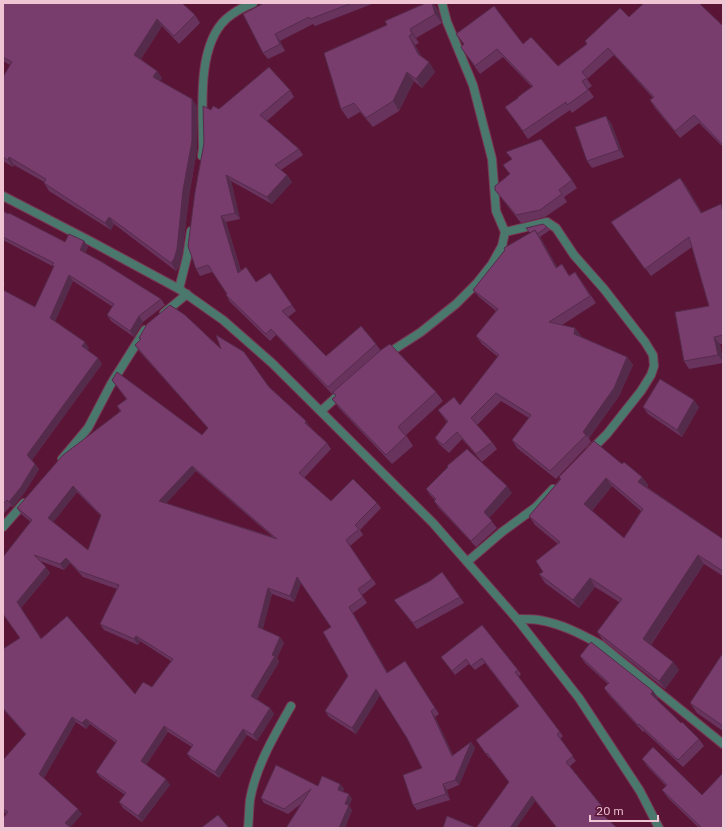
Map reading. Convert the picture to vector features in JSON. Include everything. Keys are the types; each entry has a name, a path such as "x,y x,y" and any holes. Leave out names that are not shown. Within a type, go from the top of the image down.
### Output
{"street":[{"path":"201,163 204,149 202,94 207,55 218,29 235,12 253,3"},
{"path":"380,360 427,327 456,304 477,283 492,264 502,246 505,232 496,211 492,158 473,85 447,22 442,3"},
{"path":"3,196 92,242 187,294 223,320 272,363 433,523 517,619 579,698 640,791 659,828"},
{"path":"505,232 547,222 556,228 574,255 604,289 645,342 653,355 654,366 651,375 641,391 607,434 586,455"},
{"path":"178,289 192,224"},
{"path":"55,466 88,428 111,384 147,326 187,294"},
{"path":"321,411 344,390"},
{"path":"467,562 502,532 536,507 561,481"},
{"path":"3,528 27,500"},
{"path":"517,619 538,620 557,624 579,633 600,646 723,744"},
{"path":"248,828 250,800 258,771 269,744 291,706"}],"building":[{"path":"3,3 182,3 195,15 174,36 157,19 134,55 157,71 153,77 192,99 192,141 183,190 177,249 171,263 109,217 105,223 44,183 46,179 9,157 8,160 3,157 3,77 12,62 3,57"},
{"path":"261,3 352,3 310,19 309,17 275,34 280,44 263,53 243,14 262,4"},
{"path":"426,3 432,3 435,14 410,29 412,34 409,36 418,54 429,62 416,79 407,72 393,101 366,118 354,103 341,109 324,53 387,25 385,21"},
{"path":"644,3 699,3 723,26 723,145 694,115 675,131 650,100 654,97 608,48 582,72 587,78 582,81 588,90 567,105 566,102 523,131 505,107 533,86 497,49 475,66 462,49 461,47 464,44 456,34 494,6 523,44 531,37 558,66 587,44 585,41 620,8 629,17"},
{"path":"269,67 290,90 260,115 299,149 275,165 287,175 267,197 226,175 235,213 221,216 238,273 246,267 256,282 270,273 292,305 282,311 326,356 361,326 376,344 328,387 271,329 266,334 226,295 227,294 208,265 196,269 188,246 195,192 204,143 203,106 211,110 213,106 219,109"},
{"path":"606,116 619,150 587,161 575,127"},
{"path":"541,139 572,180 559,190 562,194 540,210 516,215 495,190 495,186 510,174 503,165 512,159 506,152"},
{"path":"680,178 701,213 721,204 723,213 723,335 714,337 718,355 684,361 675,312 709,306 689,237 645,269 611,222"},
{"path":"3,211 65,242 69,234 84,241 80,250 161,299 139,316 130,331 107,315 114,304 69,275 50,318 85,342 82,346 98,358 27,455 35,464 21,487 9,502 7,500 3,504 3,290 35,307 54,263 3,237"},
{"path":"543,224 547,227 537,234 535,230 530,233 526,228"},
{"path":"535,230 556,268 562,264 569,276 575,272 590,296 549,322 575,328 574,334 627,357 614,388 583,432 586,435 550,471 512,440 531,415 496,393 471,418 492,442 476,454 457,432 443,445 435,438 448,421 438,410 454,397 460,405 499,355 476,336 498,309 473,290 505,250 504,248"},
{"path":"170,305 185,315 221,349 216,335 244,352 269,387 306,421 305,423 327,443 299,473 331,501 353,479 377,503 355,525 359,529 346,540 372,579 358,589 363,597 349,607 387,673 405,661 435,708 431,711 452,756 471,742 455,780 443,784 446,794 413,805 403,775 422,768 407,738 376,689 352,728 325,711 348,676 323,632 331,627 297,577 290,596 268,588 258,627 280,637 272,655 275,656 251,696 270,708 253,735 243,729 215,772 187,754 193,745 164,726 141,761 166,779 138,816 119,802 126,793 96,772 117,741 86,719 82,723 72,717 39,774 78,809 65,823 71,828 3,828 3,818 8,812 3,809 3,760 26,734 3,708 3,649 20,638 3,614 3,557 32,520 17,508 63,455 121,411 117,406 127,399 112,380 117,372 202,435 208,428 135,345 141,339 139,338 147,324","holes":["192,466 277,539 159,501","73,486 101,515 88,550 48,518","34,555 60,564 66,558 79,571 119,585 100,624 134,639 136,636 173,659 152,687 143,682 135,694 67,616 41,639 17,602 46,567"]},
{"path":"390,344 436,392 398,427 406,436 386,455 332,399 336,396 333,392 381,350"},
{"path":"660,379 694,400 677,430 643,407"},
{"path":"594,441 622,464 624,462 642,477 638,482 723,539 723,571 698,555 643,639 673,662 659,681 597,632 622,599 590,578 573,600 539,574 543,572 536,561 560,542 529,516 561,479 559,477","holes":["606,478 643,509 624,538 584,504"]},
{"path":"467,449 507,486 484,512 492,521 471,541 434,501 436,499 426,489 448,467 447,466"},
{"path":"442,572 460,597 413,623 394,600 430,581"},
{"path":"482,625 518,670 515,672 560,732 557,734 573,756 566,762 605,810 601,813 617,828 557,828 532,796 510,828 476,828 509,782 476,740 519,706 482,658 471,666 466,659 452,671 441,657"},
{"path":"591,642 653,691 651,694 699,739 678,760 639,724 638,725 604,688 609,683 580,656"},
{"path":"723,653 723,726 690,703"},
{"path":"653,747 702,795 723,773 723,828 702,828 662,790 667,785 642,759"},
{"path":"276,765 318,786 322,776 340,784 338,790 349,794 345,804 349,805 339,828 286,828 311,789 284,809 261,798"},
{"path":"218,815 229,828 201,828"},
{"path":"447,816 476,828 443,828"}]}
